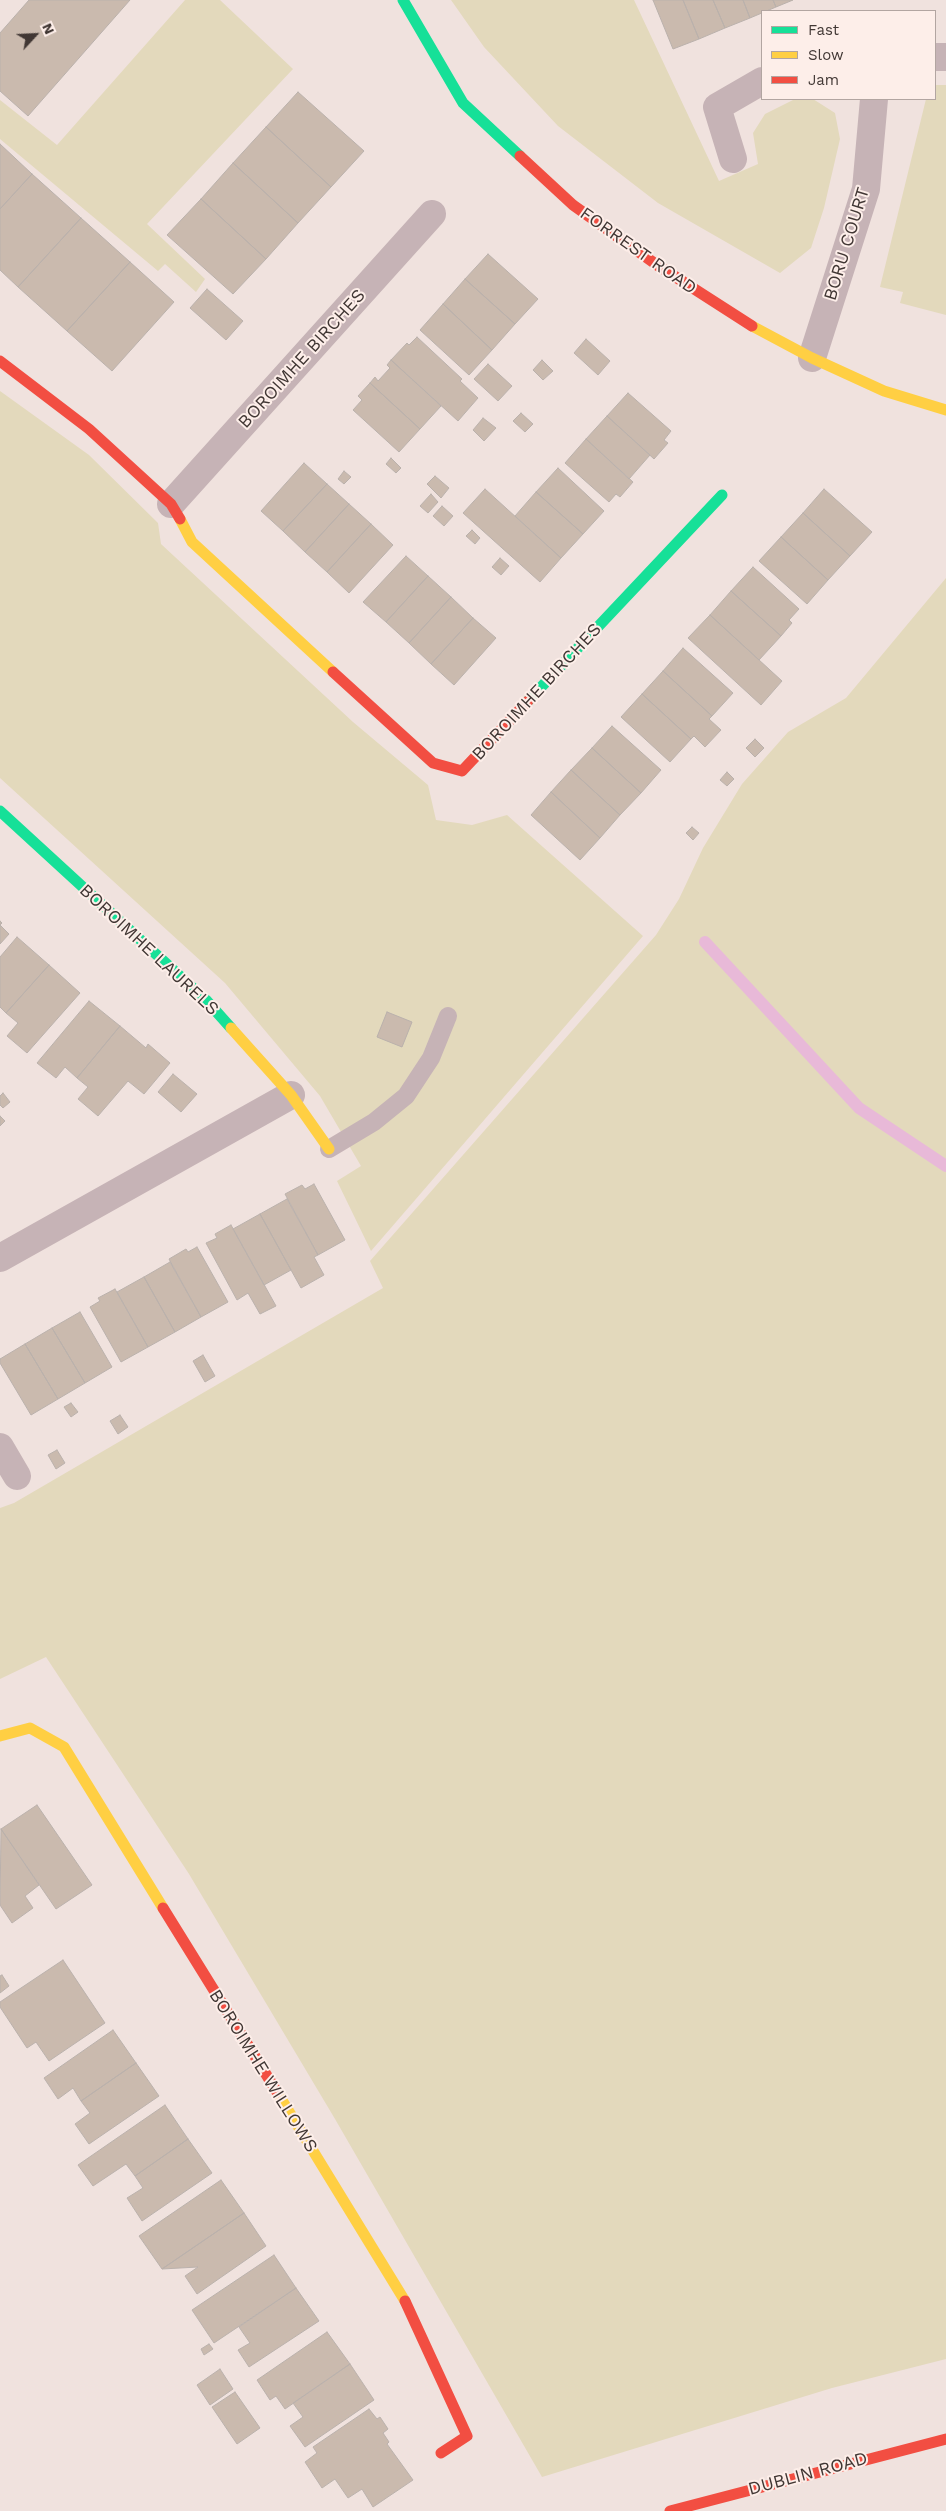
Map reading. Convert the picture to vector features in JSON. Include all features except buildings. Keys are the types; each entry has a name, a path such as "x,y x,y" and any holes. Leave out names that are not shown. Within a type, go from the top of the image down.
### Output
{"street":[{"name":"FORREST ROAD","path":"403,0 464,103 574,206 732,315 812,358 884,391 946,410"},
{"path":"733,159 717,107 761,81"},
{"name":"BORU COURT","path":"812,358 866,189 874,100"},
{"name":"BOROIMHE BIRCHES","path":"171,504 432,214"},
{"name":"BOROIMHE BIRCHES","path":"0,361 90,429 171,504 192,542 433,763 462,771 722,495"},
{"name":"BOROIMHE LAURELS","path":"0,811 206,1000 291,1094 329,1150"},
{"path":"0,1258 291,1094"},
{"path":"0,1447 17,1476"},
{"name":"BOROIMHE WILLOWS","path":"0,1736 30,1728 64,1748 411,2310 467,2436 441,2452"},
{"name":"DUBLIN ROAD","path":"670,2511 946,2439"}],"lane":[{"path":"329,1150 374,1122 406,1096 431,1058 448,1016"}],"shaded area":[{"path":"185,0 220,0 293,69 147,224 205,279 196,292 165,264 158,271 0,139 0,100 57,145"},
{"path":"451,0 634,0 719,181 758,164 753,133 765,114 793,100 815,100 835,113 840,139 824,208 811,248 780,273 658,203 558,126 484,47"},
{"path":"936,85 946,85 946,315 900,303 903,292 880,287 926,100 936,100"},
{"path":"0,391 89,455 158,523 161,544 353,722 428,785 436,820 472,825 507,815 643,936 371,1251 337,1181 361,1166 320,1096 225,983 0,778"},
{"path":"946,578 946,2359 832,2388 542,2477 335,2119 189,1874 46,1657 0,1679 0,1508 14,1503 383,1288 370,1261 656,935 679,899 703,848 742,784 788,732 846,698"}],"waterway":[{"path":"705,942 859,1108 946,1166"}],"traffic: fast":[{"path":"403,0 463,103 520,156"},
{"path":"528,701 722,495"},
{"path":"0,811 206,1000 231,1028"}],"traffic: slow":[{"path":"752,326 812,358 884,391 946,410"},
{"path":"180,519 192,542 333,672"},
{"path":"231,1028 291,1095 329,1149"},
{"path":"0,1736 30,1728 64,1747 163,1908"},
{"path":"277,2092 405,2301"}],"traffic: jam":[{"path":"520,156 573,205 657,265 752,326"},
{"path":"0,361 89,429 171,504 180,519"},
{"path":"333,672 433,763 462,771 528,701"},
{"path":"163,1908 277,2092"},
{"path":"405,2301 467,2436 441,2453"},
{"path":"670,2511 946,2439"}]}
